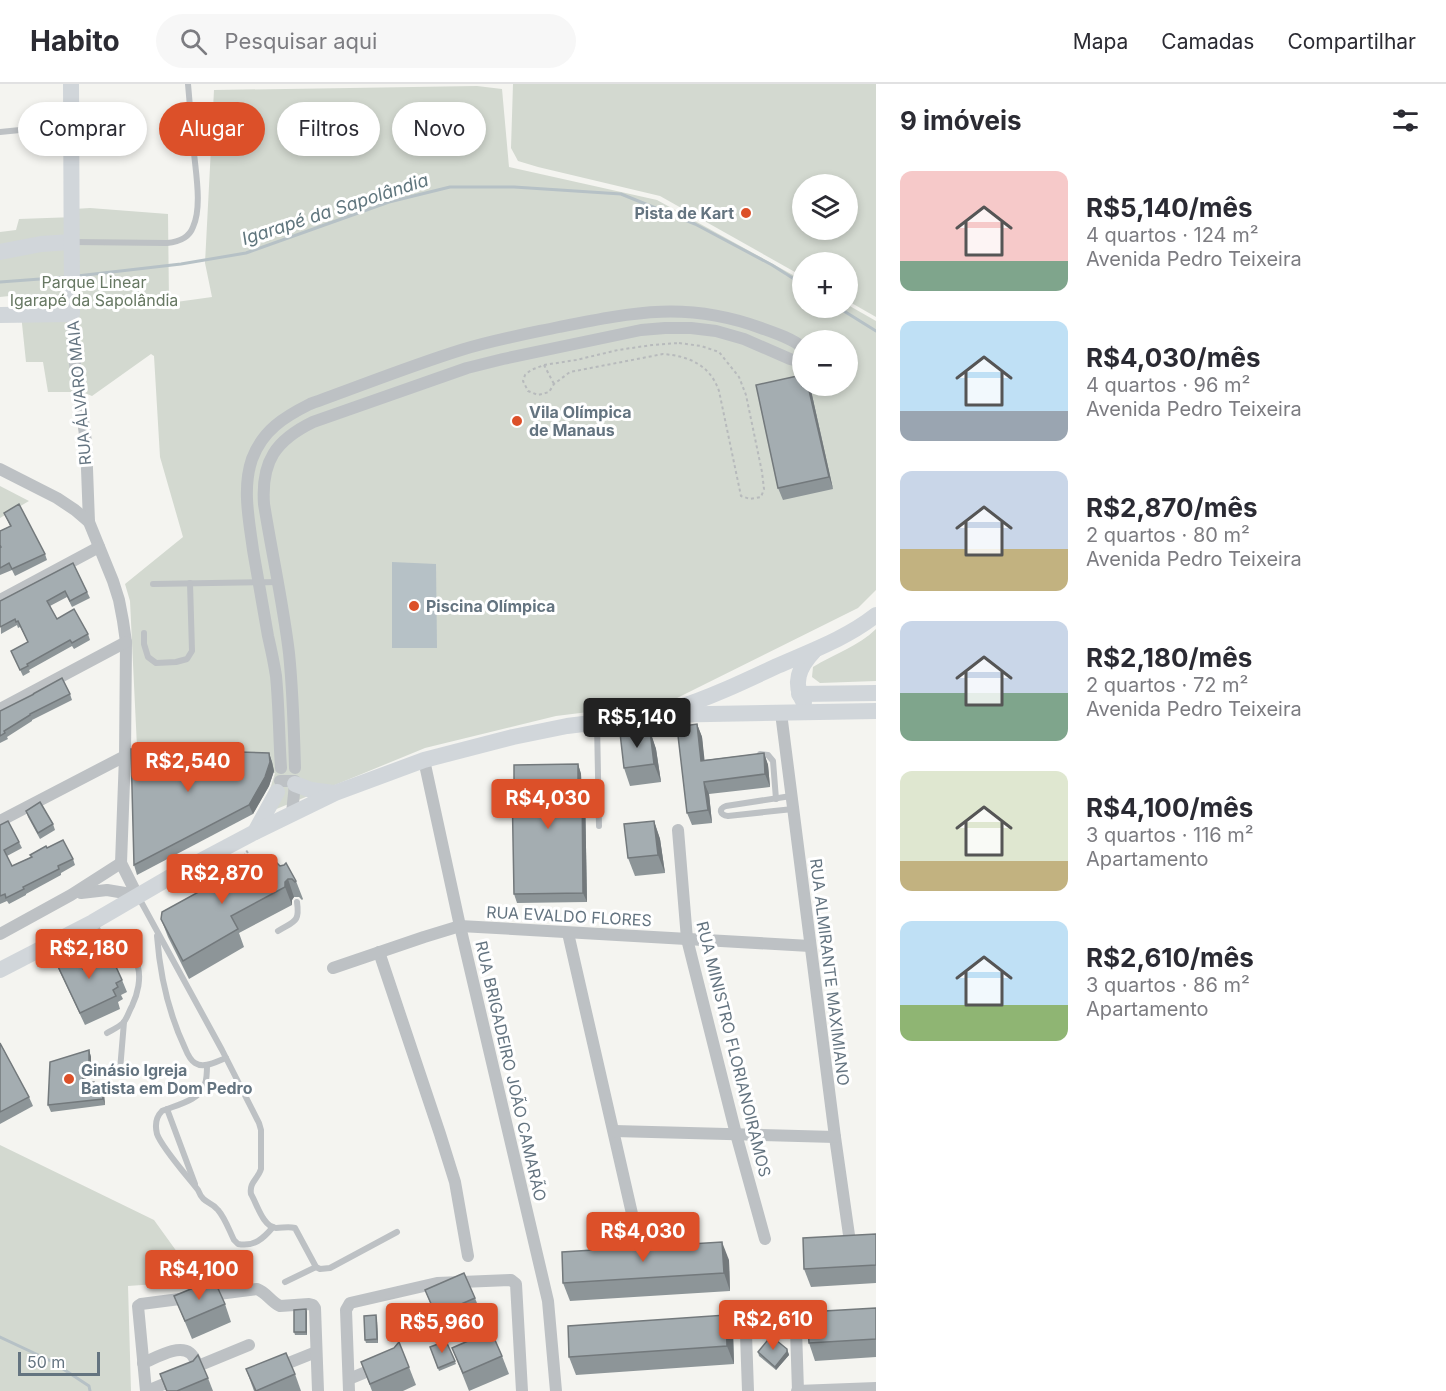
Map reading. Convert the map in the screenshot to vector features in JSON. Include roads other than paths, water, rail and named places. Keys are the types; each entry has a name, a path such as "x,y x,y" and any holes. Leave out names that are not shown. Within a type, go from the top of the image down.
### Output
{"street":[{"name":"RUA ÁLVARO MAIA","path":"71,84 73,349 86,442 88,522"},
{"path":"0,252 41,244 71,249"},
{"path":"280,768 276,675 249,524 247,494 252,458 270,429 288,415 310,404 462,350 605,318 669,311 698,312 722,316 771,331 792,342"},
{"path":"638,313 641,330"},
{"path":"0,315 72,314"},
{"path":"292,813 288,781 293,704 291,672 264,504 264,479 267,466 283,441 297,430 313,422 467,368 641,330 691,328 716,331 744,339 792,360"},
{"path":"535,332 540,351"},
{"path":"402,371 408,389"},
{"path":"345,392 351,409"},
{"path":"0,469 57,498 88,522 119,600 126,642 121,863 137,895"},
{"path":"0,600 99,547"},
{"path":"657,715 715,694 817,649 866,623 876,615"},
{"path":"0,709 126,642"},
{"path":"813,712 799,694 798,680 801,667 817,649"},
{"path":"276,675 291,672"},
{"path":"799,694 876,693"},
{"path":"0,970 292,813 424,760 513,737 597,722 657,715 876,711"},
{"name":"RUA ALMIRANTE MAXIMIANO","path":"781,713 834,1137 849,1235"},
{"path":"0,821 125,756"},
{"name":"RUA BRIGADEIRO JOÃO CAMARÃO","path":"424,760 460,927 548,1301 556,1391"},
{"path":"288,781 311,790 335,794"},
{"path":"288,781 282,803 292,813"},
{"path":"255,832 288,781"},
{"name":"RUA MINISTRO FLORIANOIRAMOS","path":"678,830 687,939 765,1239"},
{"path":"0,934 71,896 121,863"},
{"path":"71,896 107,890 137,895"},
{"name":"RUA EVALDO FLORES","path":"333,968 460,927 810,946"},
{"path":"568,933 638,1240"},
{"path":"379,952 455,1182 468,1256"},
{"path":"614,1131 834,1137"},
{"path":"388,1363 349,1385 346,1310 350,1303 437,1283 511,1280 516,1284 522,1391"},
{"path":"143,1363 175,1350 184,1350 193,1355 198,1366 197,1371 147,1391 143,1363 137,1311 141,1304 257,1289 280,1306 313,1305 315,1308 318,1391"},
{"path":"830,1315 802,1318 798,1322 796,1329 797,1391 876,1388"},
{"path":"700,1325 734,1323 744,1328 748,1391"},
{"path":"198,1366 249,1345"},
{"path":"262,1374 316,1352"}],"lane":[{"path":"71,249 176,242 189,234 194,227 198,197 188,84"},
{"path":"0,132 18,130"},
{"path":"153,584 278,582"},
{"path":"144,633 144,644 148,657 156,663 187,659 192,651 190,583"},
{"path":"597,722 599,826"},
{"path":"760,754 768,755 772,761 776,799"},
{"path":"776,799 792,803 728,816 723,816 721,813 722,807 726,806 776,799"},
{"path":"137,895 259,1123 261,1169 252,1183 251,1194 268,1224 278,1228 284,1226 296,1228 316,1267"},
{"path":"278,931 297,919 299,915 297,902"},
{"path":"93,921 107,948"},
{"path":"156,930 165,922"},
{"path":"156,930 160,969 171,1013 190,1058 195,1063 207,1065 226,1058"},
{"path":"81,963 107,948 115,948 136,958 139,974 136,997 124,1022 120,1070 117,1073 94,1076"},
{"path":"107,1034 124,1022"},
{"path":"198,1190 158,1135 156,1120 158,1114 201,1093 206,1084 207,1065"},
{"path":"167,1109 200,1197 218,1210 234,1240 238,1244 258,1242 273,1227"},
{"path":"285,1282 316,1267 330,1268 397,1232"}],"waterway":[{"name":"Igarapé da Sapolândia","path":"77,276 181,264 246,253 389,202 450,187 514,187 621,194 695,224 792,278"},
{"name":"Igarapé da Sapolândia","path":"0,282 67,277"},
{"name":"Igarapé da Sapolândia","path":"855,318 876,331"},
{"path":"0,1337 51,1361 89,1386 90,1391"}],"place":[{"name":"Pista de Kart","path":"746,213"},
{"name":"Vila Olímpica de Manaus","path":"517,421"},
{"name":"Piscina Olímpica","path":"414,606"},
{"name":"Ginásio Igreja Batista em Dom Pedro","path":"69,1079"}],"park label":[{"name":"Parque Linear Igarapé da Sapolândia","path":"94,291"}]}
